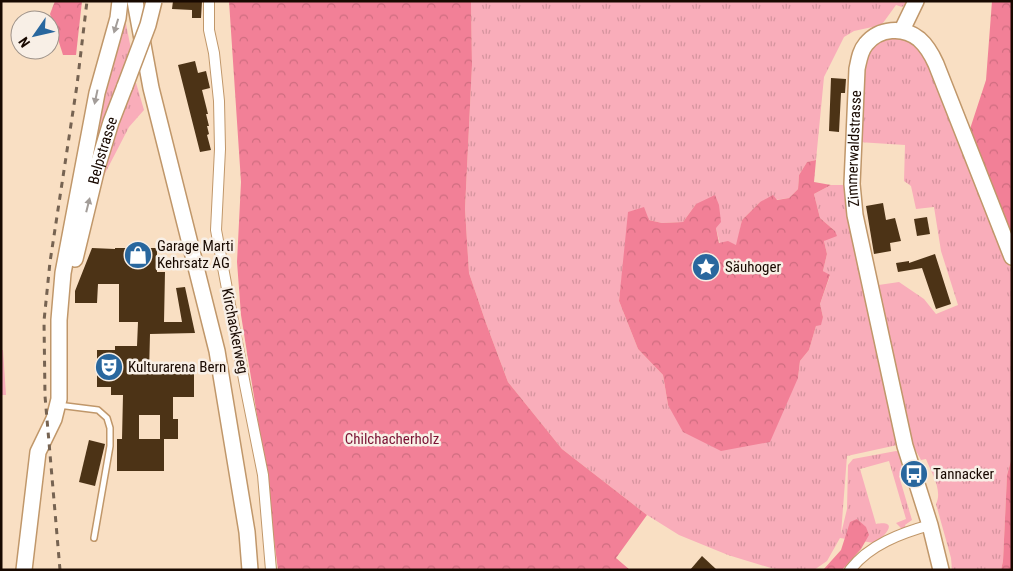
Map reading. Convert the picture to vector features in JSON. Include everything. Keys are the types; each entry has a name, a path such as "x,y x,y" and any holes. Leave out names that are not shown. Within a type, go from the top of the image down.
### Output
{"street":[{"name":"Belpstrasse","path":"24,570 38,452 54,419 58,405 60,303 66,258 96,93 118,18 120,1"},
{"path":"135,1 151,88 217,351 247,532 250,570"},
{"name":"Belpstrasse","path":"60,303 77,251 97,168 111,122 148,25 154,1"},
{"name":"Kirchackerweg","path":"209,1 209,30 220,101 216,230 263,475 271,570"},
{"path":"916,1 902,30 920,40 928,49 936,64 1012,257"},
{"name":"Zimmerwaldstrasse","path":"902,30 886,31 872,38 866,44 859,59 852,184 858,230 902,431 930,525 941,570"},
{"path":"850,570 867,553 890,539 910,530 930,525"}],"lane":[{"path":"58,405 98,410 107,418 110,428 110,446 94,538"}],"green space":[{"path":"55,1 82,1 76,55 63,55 60,46 60,10 52,10"},
{"name":"Chilchacherholz","path":"229,1 471,1 472,65 465,209 469,273 508,382 562,449 647,515 616,558 630,570 278,570 260,434 241,315 237,262 241,182"},
{"path":"471,1 909,1 902,7 896,5 883,23 854,31 844,37 824,77 816,160 807,162 799,175 798,189 789,198 760,202 742,220 737,245 720,244 716,228 696,204 683,222 662,223 649,220 623,269 619,301 638,349 663,375 668,405 798,378 800,361 809,350 816,326 823,317 820,304 830,276 823,271 827,254 824,241 835,231 820,218 814,194 831,185 846,185 865,287 899,282 924,299 936,314 958,305 941,251 934,207 916,209 911,186 904,181 905,145 858,142 861,79 867,56 872,48 882,41 893,37 908,41 918,47 923,51 1012,272 1012,457 1007,475 1001,570 952,570 951,558 936,504 938,493 936,481 926,459 921,460 911,442 847,456 841,534 847,509 848,465 853,459 896,451 901,452 902,474 899,476 912,520 905,525 906,528 901,528 896,523 906,519 889,461 860,469 876,524 887,524 889,526 888,529 883,537 875,543 840,538 827,561 814,570 771,568 728,555 679,535 647,515 562,449 508,382 469,273 465,209 472,65"},
{"path":"992,1 1012,1 1012,244 969,132 986,80"},
{"path":"124,14 131,49 120,76 89,178 91,143"},
{"path":"134,76 144,110 129,127 99,185 103,166"},
{"path":"816,160 814,182 831,185 814,194 820,218 835,231 837,236 824,241 827,254 823,271 830,275 820,304 823,317 821,325 816,326 809,350 800,361 798,378 770,442 721,451 683,432 668,405 663,375 638,349 619,301 628,212 644,207 649,220 662,223 683,222 696,204 715,195 719,205 721,222 716,228 719,243 728,241 736,245 742,220 760,202 773,195 777,200 789,198 798,189 799,175 807,162"},
{"path":"1,350 3,350 6,395 1,395"},
{"path":"1012,457 1012,570 1001,570 1007,475"},
{"path":"857,519 866,527 869,535 861,549 842,570 823,570 841,550 850,522"}],"building":[{"path":"173,1 202,1 201,18 192,18 192,10 172,9"},
{"path":"195,61 198,73 206,71 210,88 202,90 208,114 206,114 209,126 207,126 209,134 207,135 211,150 200,152 178,65"},
{"path":"831,78 846,79 845,93 841,93 839,132 829,131"},
{"path":"883,203 886,220 895,218 901,241 890,243 891,251 874,254 866,206"},
{"path":"927,217 930,234 917,236 914,219"},
{"path":"92,248 157,248 157,272 165,272 164,322 182,322 176,288 185,287 195,333 150,334 149,373 183,374 183,368 194,368 194,397 173,397 173,419 178,419 178,439 164,439 164,471 117,471 117,439 122,439 123,395 111,395 111,387 97,387 97,350 115,350 115,346 137,346 138,322 119,322 119,284 98,284 97,303 75,303 75,291","holes":["139,415 160,415 160,439 139,439"]},
{"path":"935,254 951,304 936,309 922,268 898,272 896,263 909,261 909,263"},
{"path":"89,440 105,444 95,486 79,482"},
{"path":"702,556 717,570 690,570"}],"railway":[{"path":"60,570 45,396 44,321 50,262 77,85 87,1"}],"place":[{"name":"Garage Marti Kehrsatz AG","path":"138,255"},
{"name":"Säuhoger","path":"706,267"},
{"name":"Kulturarena Bern","path":"109,367"},
{"name":"Tannacker","path":"914,474"}]}
